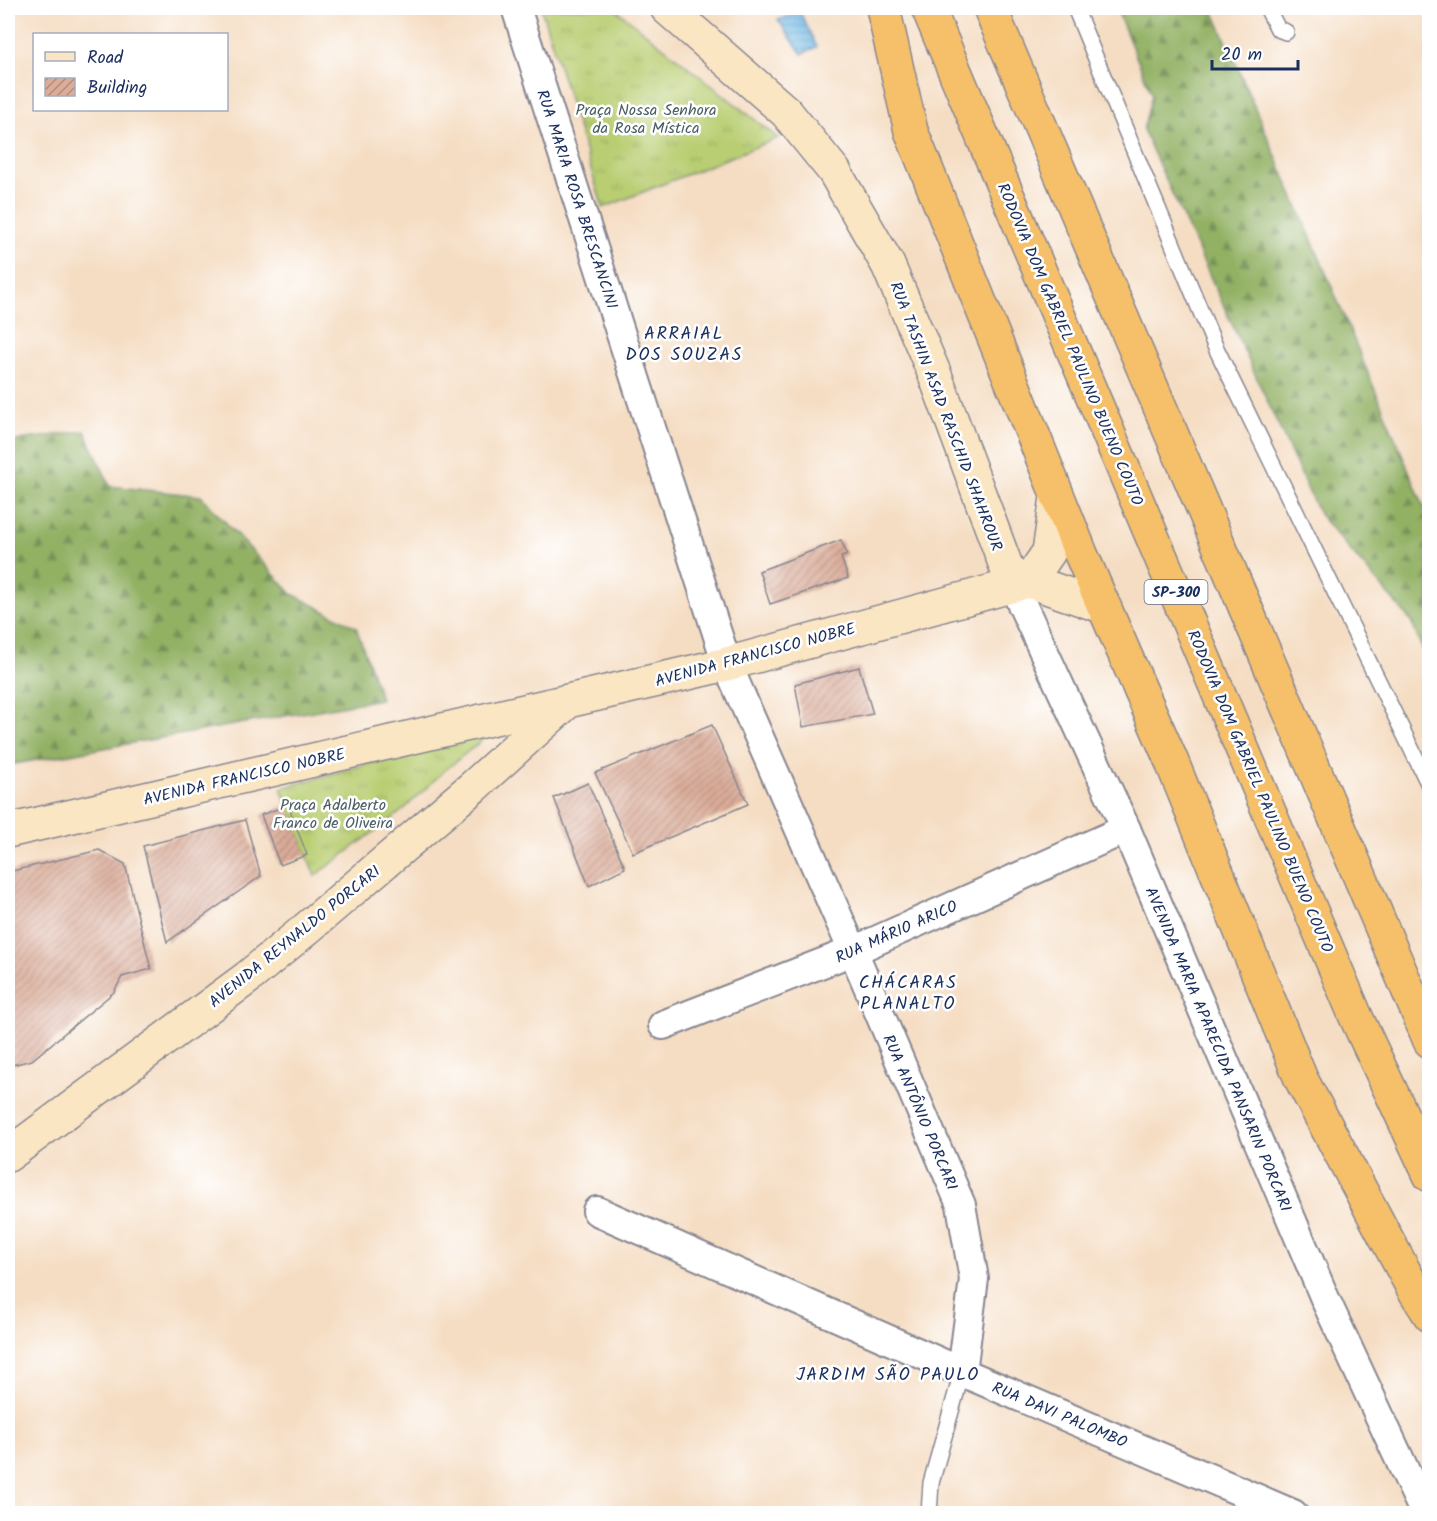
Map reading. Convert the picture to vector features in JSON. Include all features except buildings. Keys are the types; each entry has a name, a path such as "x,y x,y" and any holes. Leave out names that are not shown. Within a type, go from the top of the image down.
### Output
{"highway":[{"path":"883,8 911,131 1058,497 1171,760 1301,1079 1413,1288 1430,1315"},
{"name":"RODOVIA DOM GABRIEL PAULINO BUENO COUTO","path":"928,8 1356,1017 1430,1175"},
{"name":"SP-300","path":"990,8 1430,1041"}],"main road":[{"name":"RUA TASHIN ASAD RASCHID SHAHROUR","path":"667,8 786,112 834,171 888,265 1021,583"},
{"path":"1058,497 1048,552 1021,583 1104,607"},
{"name":"AVENIDA FRANCISCO NOBRE","path":"8,831 727,664 1021,583"},
{"name":"AVENIDA REYNALDO PORCARI","path":"8,1155 247,978 474,786 568,701"},
{"path":"480,721 497,728 504,734 512,751"}],"street":[{"name":"RUA MARIA ROSA BRESCANCINI","path":"516,8 727,664"},
{"name":"AVENIDA MARIA APARECIDA PANSARIN PORCARI","path":"1021,583 1326,1301 1425,1514"},
{"name":"RUA ANTÔNIO PORCARI","path":"727,664 961,1205 974,1279 962,1372"},
{"name":"RUA MÁRIO ARICO","path":"663,1025 853,951 1126,829"},
{"name":"RUA DAVI PALOMBO","path":"597,1211 962,1372 1293,1514"}],"lane":[{"path":"1075,8 1215,346 1430,787"},
{"path":"1267,8 1278,29 1286,33"},
{"name":"RUA ANTÔNIO PORCARI","path":"929,1514 931,1483 962,1372"}],"green space":[{"name":"Praça Nossa Senhora da Rosa Mística","path":"541,8 614,8 778,138 603,208"},
{"path":"1116,8 1212,8 1429,519 1429,666 1411,621 1319,514 1143,130 1152,95"},
{"path":"85,431 110,486 201,496 292,594 356,627 381,699 8,765 8,446 19,440"},
{"name":"Praça Adalberto Franco de Oliveira","path":"497,728 444,771 402,811 315,876 281,788"}],"water":[{"path":"800,12 817,47 802,54 778,20"}],"district":[{"name":"ARRAIAL DOS SOUZAS","path":"684,343"},
{"name":"CHÁCARAS PLANALTO","path":"908,992"},
{"name":"JARDIM SÃO PAULO","path":"888,1374"}]}
